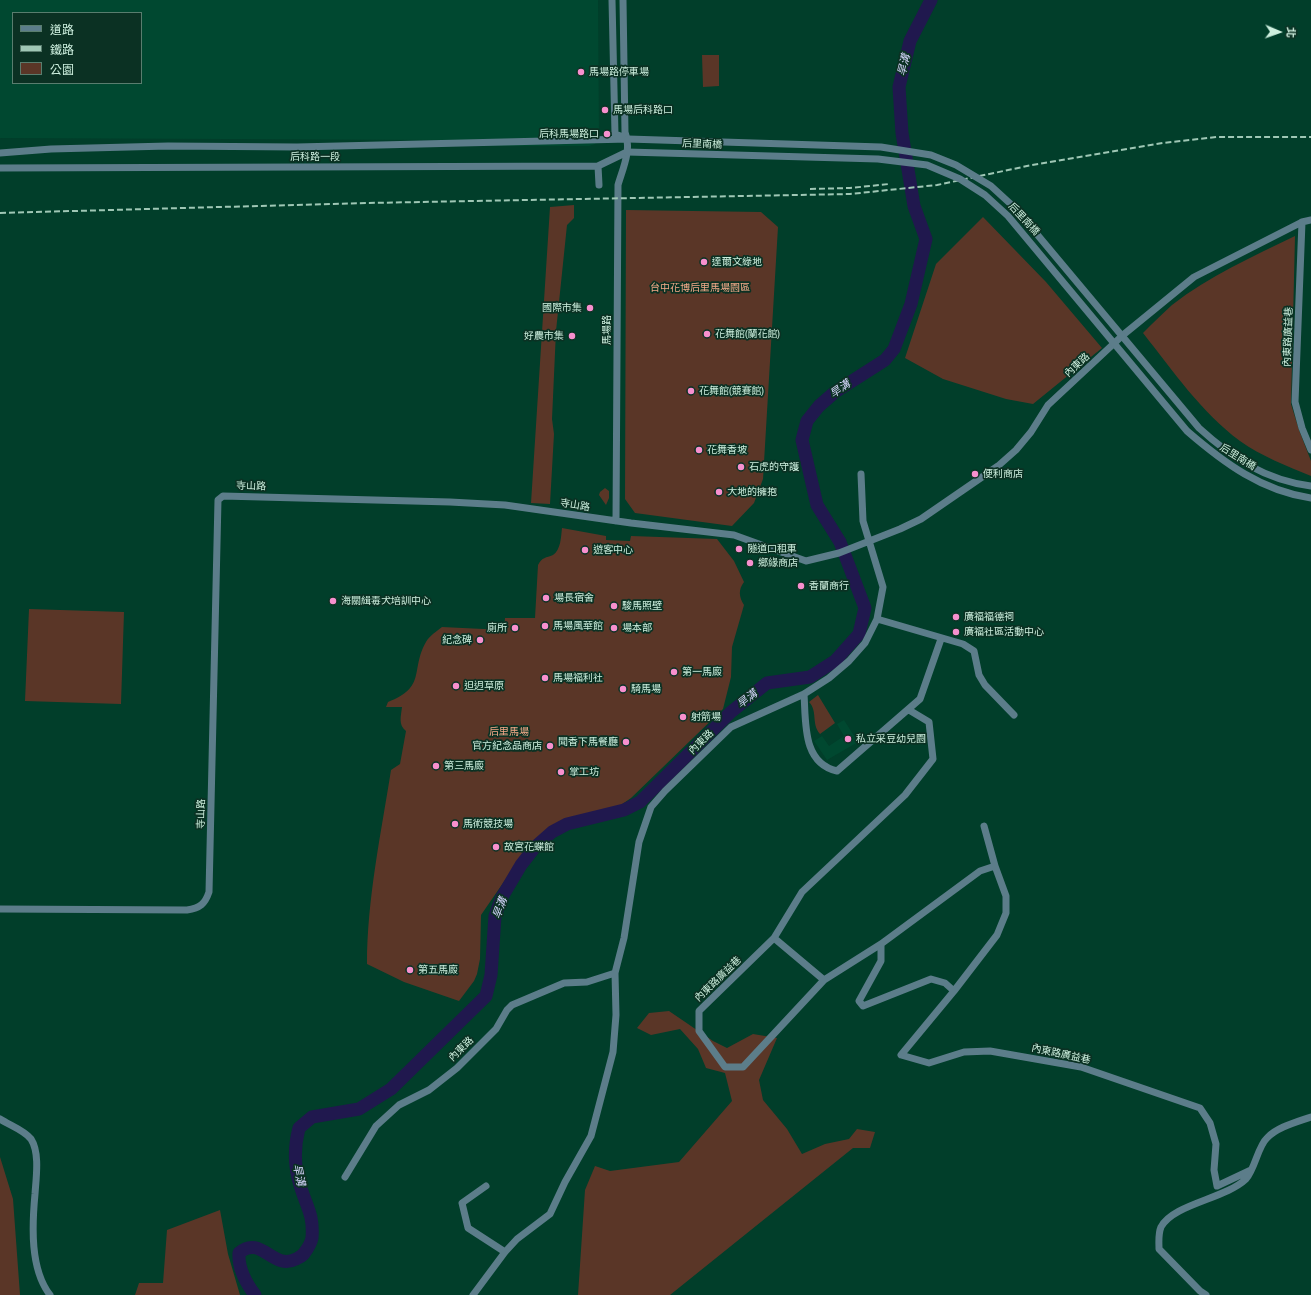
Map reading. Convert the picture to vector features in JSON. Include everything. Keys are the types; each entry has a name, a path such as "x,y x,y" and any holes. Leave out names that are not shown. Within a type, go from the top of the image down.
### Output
{"street":[{"path":"612,0 614,134 628,140"},
{"name":"馬場路","path":"616,521 618,185 627,152 628,140 625,132 623,0"},
{"name":"后科路一段","path":"0,153 168,146 296,147 628,140"},
{"name":"后里南橋","path":"628,140 881,147 931,155 956,164 991,186 1015,208 1199,428 1211,439 1232,457 1251,468 1266,474 1311,486"},
{"name":"后科路一段","path":"0,168 598,166 627,152"},
{"name":"后里南橋","path":"627,152 878,159 927,165 960,179 985,195 1008,216 1187,431 1219,459 1237,470 1292,495 1311,498"},
{"path":"598,166 599,185"},
{"name":"內東路","path":"839,553 921,519 998,466 1016,450 1031,432 1048,405 1123,335 1194,277 1302,222 1311,220"},
{"name":"內東路廣益巷","path":"1302,222 1295,402 1302,428 1311,450"},
{"path":"861,474 863,521 870,541"},
{"name":"寺山路","path":"0,909 188,910 205,903 209,892 218,500 223,496 497,504 544,509 616,521 734,535 806,561 839,553"},
{"name":"內東路","path":"473,1295 505,1252 517,1239 550,1214 565,1182 591,1136 616,1035 615,973 624,938 639,842 652,807 665,791 731,727 804,694 829,678 849,661 864,643 877,619 883,587 870,541"},
{"path":"877,619 963,644 974,651 980,674 985,685 1014,715"},
{"path":"804,694 808,744 816,758 826,768 837,771 920,699 941,638"},
{"name":"內東路廣益巷","path":"909,710 929,722 933,759 905,794 802,892 774,938 699,1011 699,1032 725,1066 743,1067 824,980 881,944 980,871 995,866"},
{"name":"內東路廣益巷","path":"984,826 995,866 1006,896 1006,913 997,935 902,1055 929,1063 964,1052 990,1051 1081,1067 1200,1108 1210,1123 1216,1144 1214,1170 1217,1186 1251,1170"},
{"path":"774,938 824,980"},
{"path":"881,944 881,961 859,1001 863,1006 932,979 945,983 954,991"},
{"name":"內東路","path":"345,1177 376,1126 399,1104 429,1090 457,1068 496,1030 512,1005 564,983 587,982 615,973"},
{"path":"1206,1295 1200,1291 1159,1249 1160,1232 1162,1226 1174,1214 1220,1195 1246,1179 1266,1138 1279,1130 1311,1117"},
{"path":"0,1119 30,1138 34,1148 36,1175 34,1196 35,1257 46,1290 50,1295"},
{"path":"486,1186 462,1202 468,1228 505,1252"}],"shaded area":[{"path":"0,0 598,0 599,139 595,144 589,146 486,146 441,140 0,138"},
{"name":"私立采豆幼兒園","path":"844,720 858,742 827,760 814,741 822,736 829,746 844,736 837,724"}],"green space":[{"path":"702,55 719,55 719,86 703,87"},
{"path":"574,205 574,218 567,225 556,331 552,419 554,434 550,504 531,503 550,207"},
{"name":"台中花博后里馬場園區","path":"626,210 761,212 778,227 763,479 754,503 732,526 635,513 625,499"},
{"path":"983,217 1046,282 1102,348 1033,404 1006,399 943,379 905,358 936,264"},
{"path":"1295,236 1291,404 1311,461 1311,476 1257,451 1240,441 1226,430 1188,390 1143,333 1172,305 1201,285 1231,268"},
{"path":"605,488 609,491 609,498 606,505 599,495"},
{"name":"后里馬場","path":"562,528 606,536 606,540 630,541 631,536 717,539 734,561 744,582 740,594 744,605 732,647 731,677 723,709 631,798 621,805 565,819 551,827 521,857 481,915 480,959 477,974 474,981 459,1001 404,982 367,964 369,915 391,770 400,764 406,731 403,729 401,723 402,707 386,707 388,702 400,696 413,684 416,677 421,652 427,640 442,627 504,630 505,618 535,618 538,565 543,559 553,555 558,550"},
{"path":"29,609 124,612 121,704 25,701"},
{"path":"818,695 835,723 820,734 817,730 812,706 809,702"},
{"path":"669,1011 713,1041 727,1048 753,1034 777,1038 759,1080 763,1100 787,1129 802,1154 825,1144 849,1139 857,1129 875,1132 870,1148 853,1148 670,1295 578,1295 585,1190 595,1166 610,1171 679,1162 732,1101 725,1073 706,1068 698,1049 680,1029 651,1035 637,1028 649,1013"},
{"path":"0,1157 13,1199 20,1295 0,1295"},
{"path":"220,1210 228,1254 240,1295 135,1295 139,1283 163,1283 167,1230"}],"waterway":[{"name":"旱溝","path":"255,1295 243,1276 239,1253 247,1248 254,1248 280,1260 288,1261 296,1259 302,1255 312,1240 311,1216 300,1185 296,1164 296,1142 299,1128 312,1117 359,1109 391,1089 486,996 491,975 495,916 502,897 521,865 535,847 552,832 567,824 624,810 640,802 731,712 767,683 810,677 835,661 859,634 865,608 840,542 817,505 802,440 807,421 819,406 835,392 885,360 894,349 911,304 926,239 914,206 902,133 899,87 910,41 931,0"}],"railway":[{"path":"0,213 367,203 850,194 937,185 1032,165 1163,143 1217,137 1311,137"},
{"path":"810,189 850,188 889,184"}],"place":[{"name":"馬場路停車場","path":"581,72"},
{"name":"馬場后科路口","path":"605,110"},
{"name":"后科馬場路口","path":"607,134"},
{"name":"達爾文綠地","path":"704,262"},
{"name":"國際市集","path":"590,308"},
{"name":"花舞館(蘭花館)","path":"707,334"},
{"name":"好農市集","path":"572,336"},
{"name":"花舞館(競賽館)","path":"691,391"},
{"name":"花舞香坡","path":"699,450"},
{"name":"石虎的守護","path":"741,467"},
{"name":"便利商店","path":"975,474"},
{"name":"大地的擁抱","path":"719,492"},
{"name":"隧道口租車","path":"739,549"},
{"name":"遊客中心","path":"585,550"},
{"name":"鄉緣商店","path":"750,563"},
{"name":"香蘭商行","path":"801,586"},
{"name":"場長宿舍","path":"546,598"},
{"name":"海關緝毒犬培訓中心","path":"333,601"},
{"name":"駿馬照壁","path":"614,606"},
{"name":"廣福福德祠","path":"956,617"},
{"name":"馬場風華館","path":"545,626"},
{"name":"廁所","path":"515,628"},
{"name":"場本部","path":"614,628"},
{"name":"廣福社區活動中心","path":"956,632"},
{"name":"紀念碑","path":"480,640"},
{"name":"第一馬廄","path":"674,672"},
{"name":"馬場福利社","path":"545,678"},
{"name":"𨑨迌草原","path":"456,686"},
{"name":"騎馬場","path":"623,689"},
{"name":"射箭場","path":"683,717"},
{"name":"私立采豆幼兒園","path":"848,739"},
{"name":"聞香下馬餐廳","path":"626,742"},
{"name":"官方紀念品商店","path":"550,746"},
{"name":"第三馬廄","path":"436,766"},
{"name":"掌工坊","path":"561,772"},
{"name":"馬術競技場","path":"455,824"},
{"name":"故宮花蝶館","path":"496,847"},
{"name":"第五馬廄","path":"410,970"}]}
